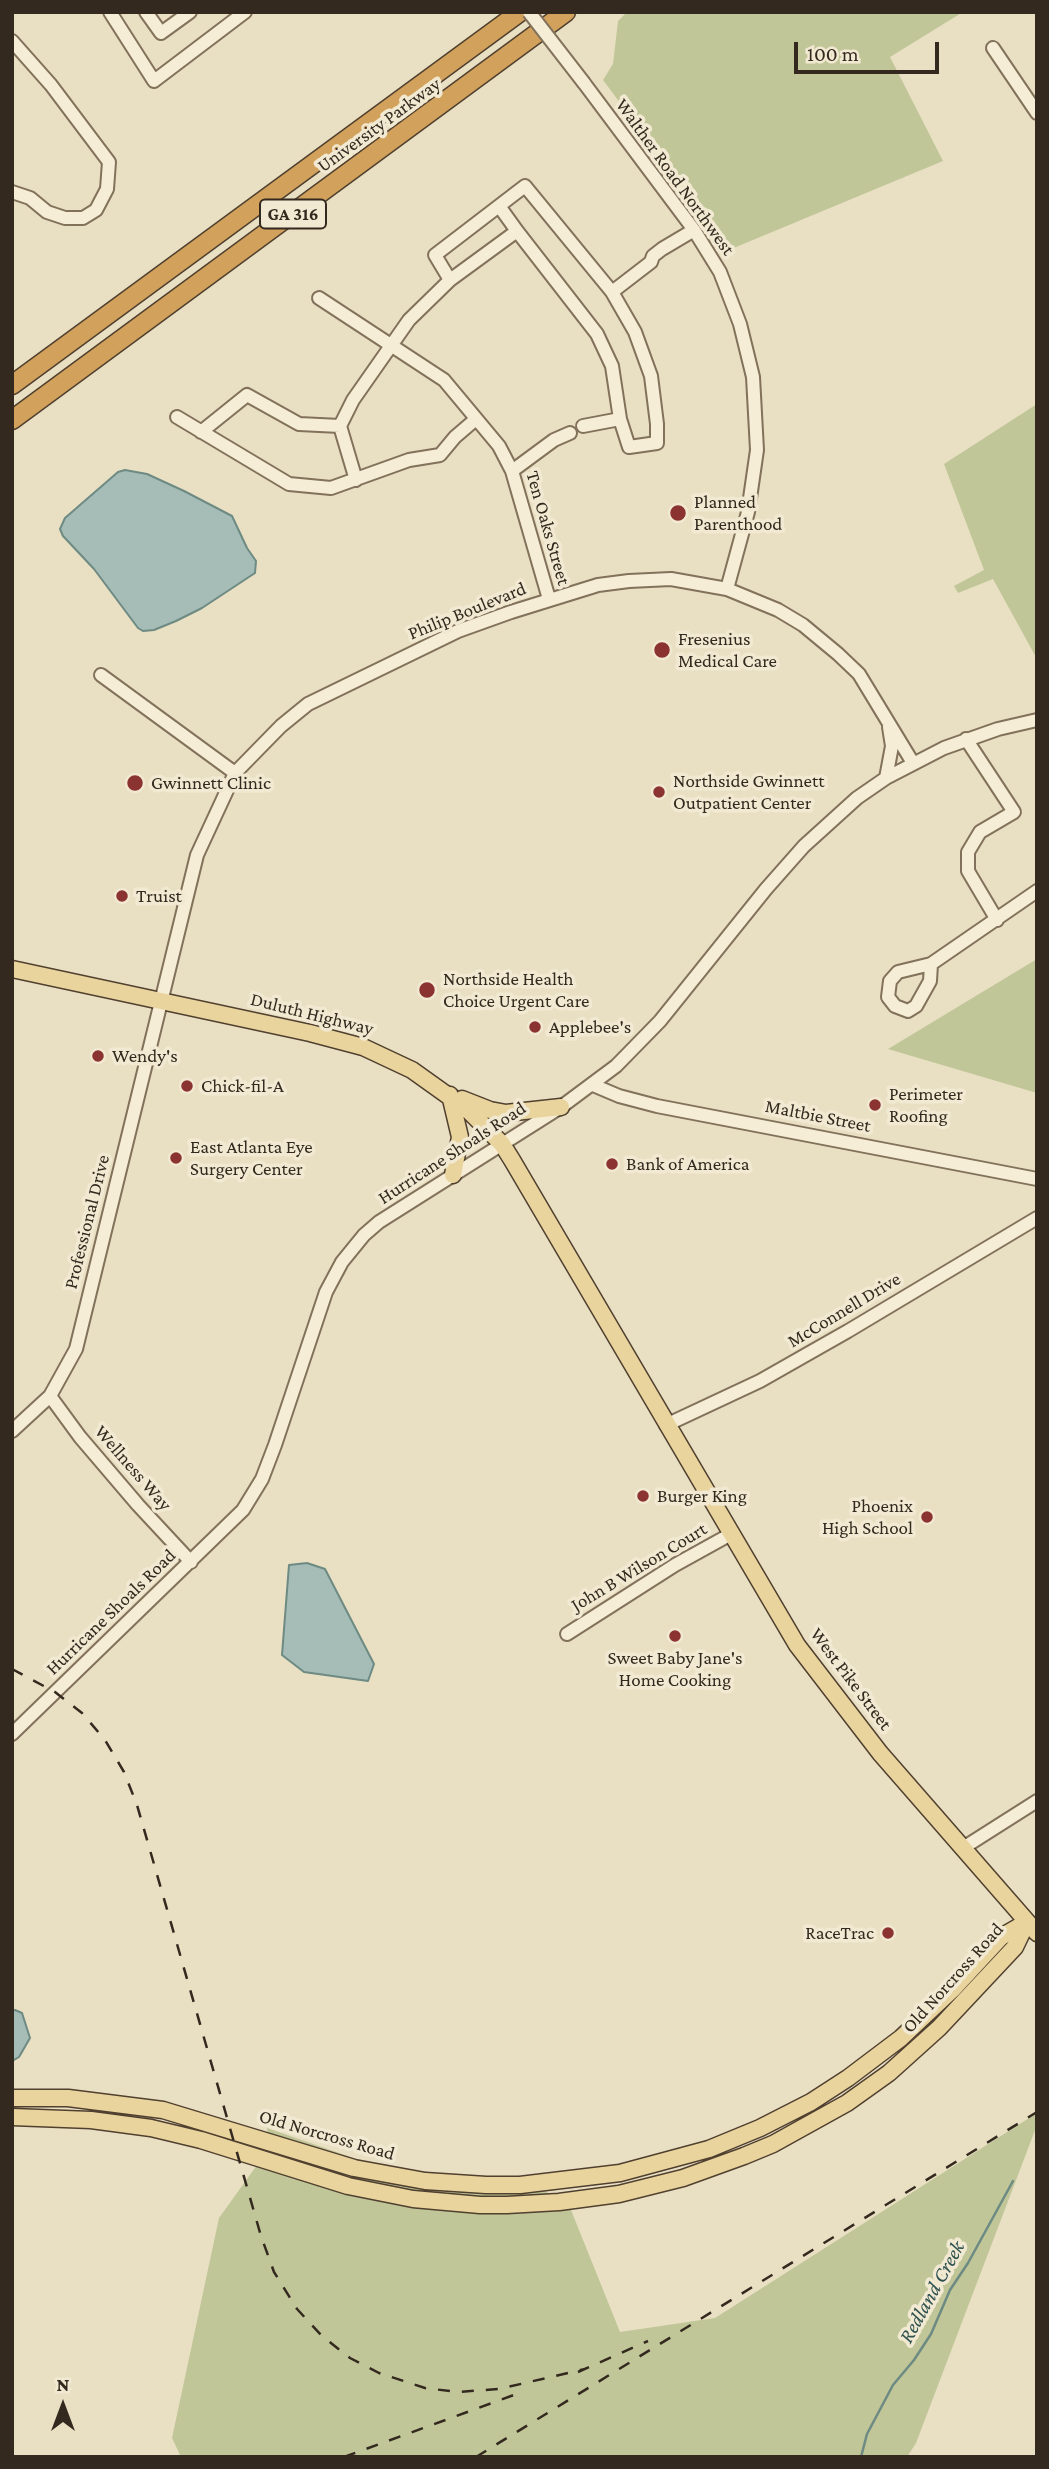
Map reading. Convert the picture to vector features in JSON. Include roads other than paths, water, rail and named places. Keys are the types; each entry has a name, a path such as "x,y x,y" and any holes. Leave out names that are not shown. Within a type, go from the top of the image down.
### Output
{"highway":[{"name":"University Parkway","path":"12,385 520,12"},
{"name":"University Parkway","path":"12,420 566,12"}],"main road":[{"name":"Duluth Highway","path":"12,969 310,1033 363,1047 412,1070 450,1095 502,1144 666,1425"},
{"path":"450,1095 506,1113 561,1107"},
{"path":"450,1095 460,1137 453,1175"},
{"name":"West Pike Street","path":"666,1425 797,1645 816,1672 880,1753 1032,1928"},
{"name":"Old Norcross Road","path":"12,2098 68,2098 163,2110 354,2168 425,2181 520,2185 620,2173 709,2149 760,2128 811,2102 901,2038 1001,1937 1032,1928"},
{"name":"Old Norcross Road","path":"12,2117 91,2120 151,2128 201,2140 348,2186 413,2199 507,2205 619,2194 683,2178 744,2156 773,2144 847,2103 889,2073 942,2025 1032,1928"}],"street":[{"path":"110,12 154,81 243,13"},
{"path":"146,12 161,33 190,12"},
{"name":"Walther Road Northwest","path":"529,12 696,233 720,272 736,312 748,354 755,396 757,450 752,495 727,589"},
{"path":"12,41 51,85 109,162 107,189 96,210 83,218 65,218 47,212 30,198 12,192"},
{"path":"993,48 1037,113"},
{"path":"450,280 435,255 499,205 525,186 612,292 635,332 651,376 657,443 629,447 620,419 612,366 597,334 499,205"},
{"path":"356,480 340,426 353,400 408,320 450,280 517,231"},
{"path":"612,292 650,262 657,262 696,233"},
{"path":"319,298 444,380 487,431 503,436 501,463 511,469 554,440 570,433"},
{"path":"201,432 247,395 299,424 340,426"},
{"path":"177,418 289,484 331,488 409,460 440,455 476,419"},
{"path":"583,426 620,419"},
{"name":"Ten Oaks Street","path":"511,469 549,599"},
{"name":"Philip Boulevard","path":"162,1001 197,855 235,773 281,726 308,704 458,631 549,599 598,585 671,579 727,589 778,610 825,643 859,674 913,763"},
{"path":"101,675 235,773"},
{"path":"886,778 892,746 888,719"},
{"name":"Hurricane Shoals Road","path":"12,1734 243,1510 262,1479 320,1309 342,1262 358,1242 379,1222 561,1107 637,1047 766,889 836,815 886,778 913,763 966,739 1037,720"},
{"path":"966,739 1014,812 980,832 968,852 968,871 997,920"},
{"path":"931,964 1037,891"},
{"name":"Professional Drive","path":"12,1431 50,1396 76,1349 162,1001"},
{"name":"Maltbie Street","path":"593,1084 619,1096 657,1106 1037,1180"},
{"name":"McConnell Drive","path":"666,1425 769,1376 1037,1218"},
{"name":"Wellness Way","path":"50,1396 113,1476 191,1562"},
{"name":"John B Wilson Court","path":"567,1634 675,1565 731,1534"},
{"path":"963,1848 1037,1801"}],"water":[{"path":"125,470 147,474 232,516 256,561 255,573 202,608 176,621 154,630 143,631 138,628 60,529 65,518 118,472"},
{"path":"307,1563 325,1569 374,1664 368,1681 304,1672 282,1655 289,1565"},
{"path":"12,2011 22,2013 30,2038 19,2057 14,2060"}],"waterway":[{"name":"Redland Creek","path":"861,2457 867,2434 893,2385 931,2334 950,2290 1013,2181"}],"railway":[{"path":"12,1669 55,1692 82,1713 105,1740 124,1772 137,1805 261,2236 274,2272 297,2309 322,2336 350,2358 379,2373 425,2388 457,2392 499,2389 585,2369"},
{"path":"476,2457 1037,2112"},
{"path":"578,2372 648,2341"},
{"path":"344,2457 522,2392"}],"place":[{"name":"Planned Parenthood","path":"678,513"},
{"name":"Fresenius Medical Care","path":"662,650"},
{"name":"Gwinnett Clinic","path":"135,783"},
{"name":"Northside Gwinnett Outpatient Center","path":"659,792"},
{"name":"Truist","path":"122,896"},
{"name":"Northside Health Choice Urgent Care","path":"427,990"},
{"name":"Applebee's","path":"535,1027"},
{"name":"Wendy's","path":"98,1056"},
{"name":"Chick-fil-A","path":"187,1086"},
{"name":"Perimeter Roofing","path":"875,1105"},
{"name":"East Atlanta Eye Surgery Center","path":"176,1158"},
{"name":"Bank of America","path":"612,1164"},
{"name":"Burger King","path":"643,1496"},
{"name":"Phoenix High School","path":"927,1517"},
{"name":"Sweet Baby Jane's Home Cooking","path":"675,1636"},
{"name":"RaceTrac","path":"888,1933"}]}
